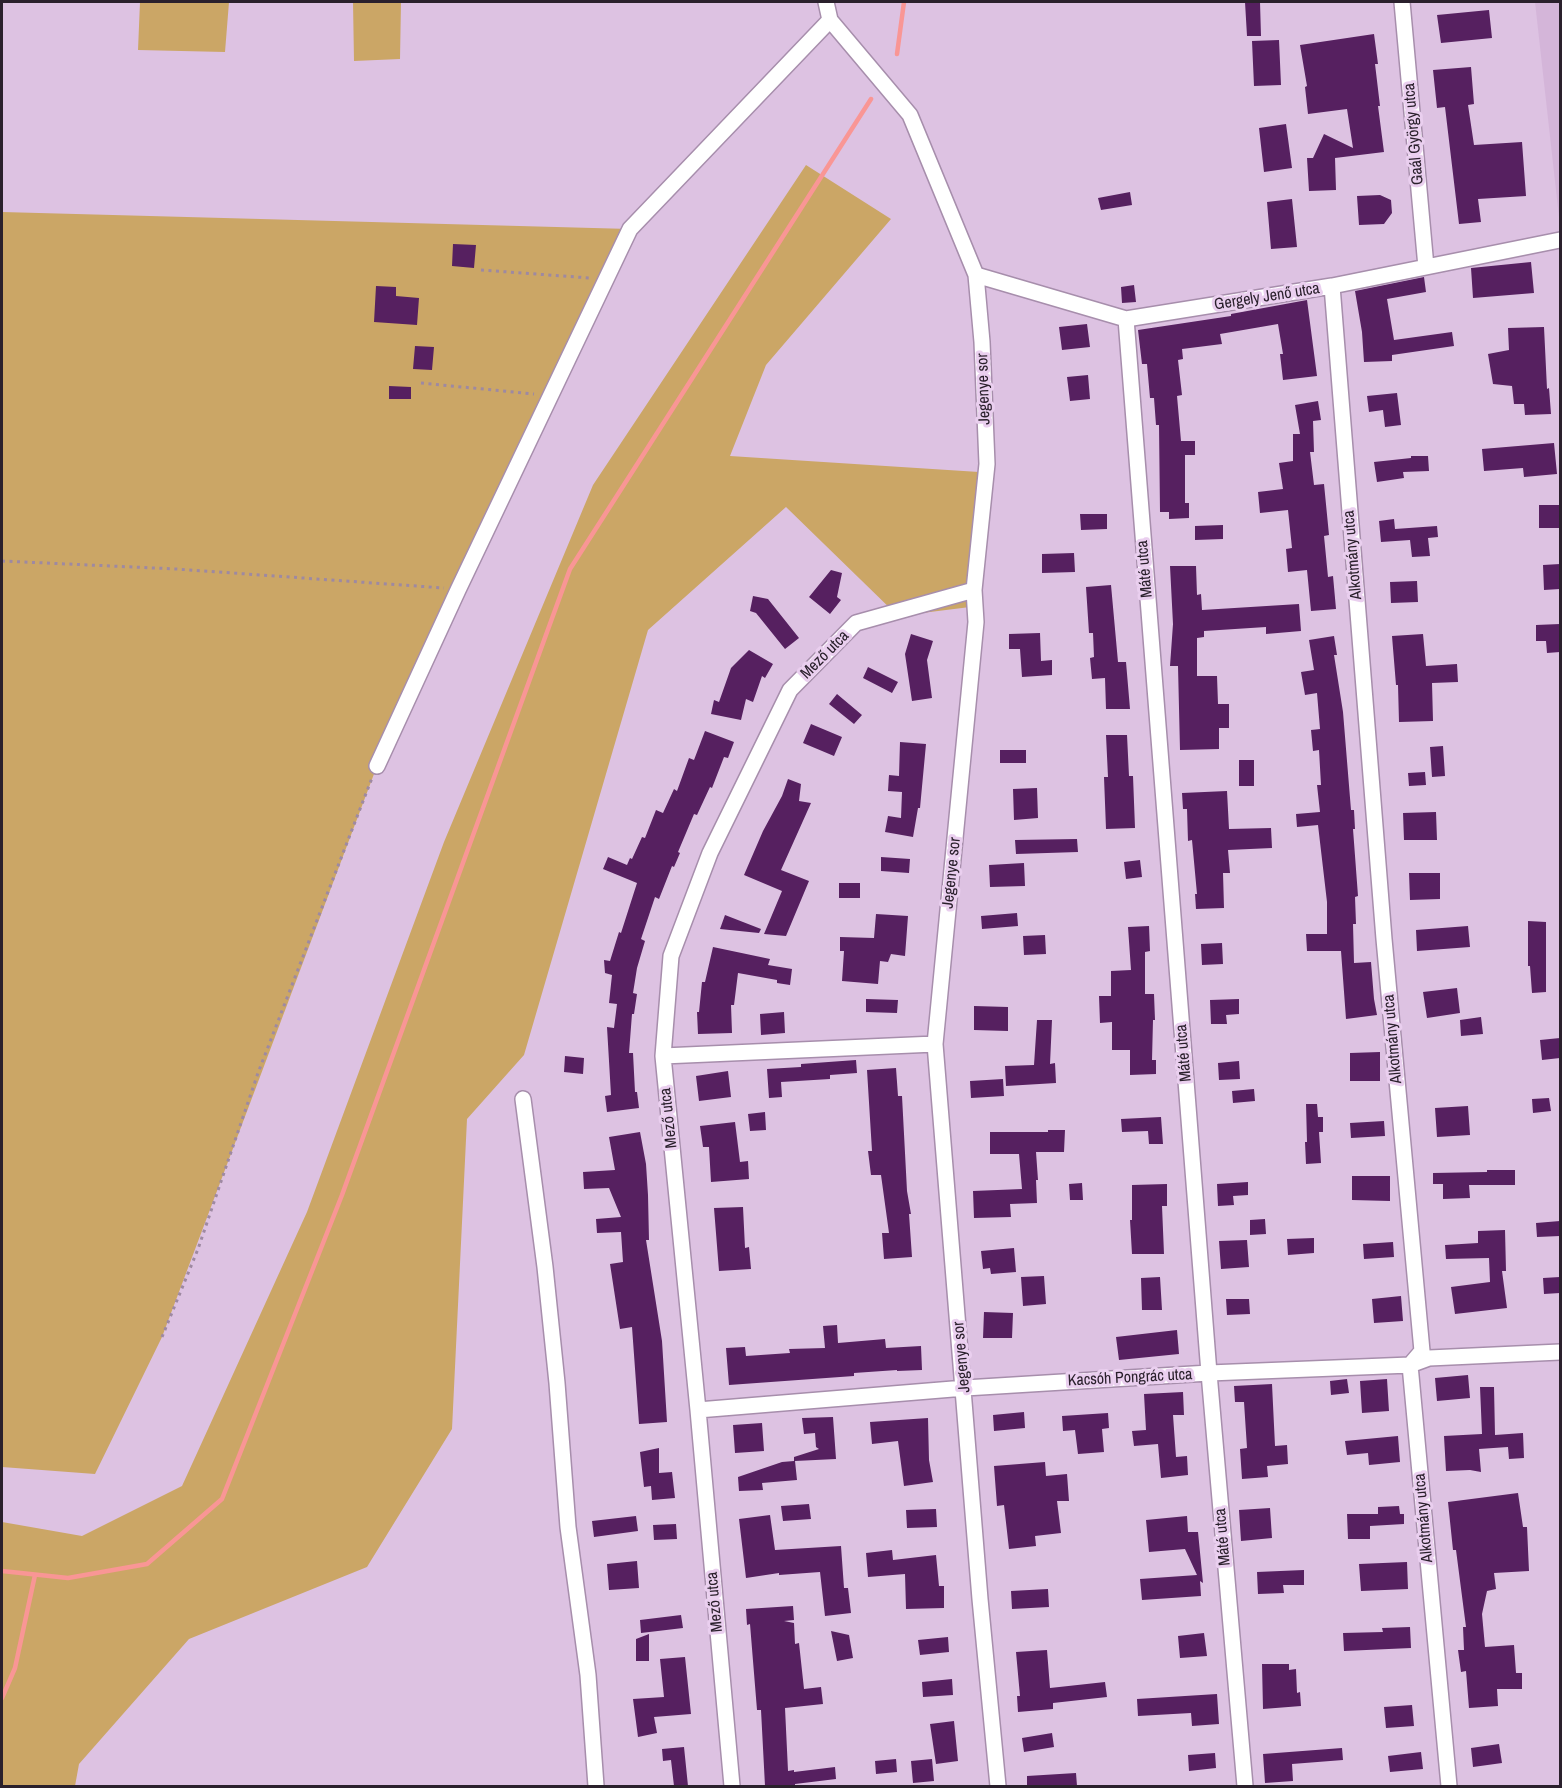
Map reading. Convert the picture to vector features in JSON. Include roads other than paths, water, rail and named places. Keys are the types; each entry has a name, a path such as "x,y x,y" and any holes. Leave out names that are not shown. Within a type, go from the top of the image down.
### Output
{"street":[{"name":"Jegenye sor","path":"826,2 830,20 910,115 976,275 982,342 987,464 974,590 976,622 936,1044 980,1599 998,1786"},
{"name":"Gaál György utca","path":"1402,2 1426,267"},
{"path":"377,766 630,228 830,20"},
{"name":"Gergely Jenő utca","path":"976,275 1126,319 1332,286 1560,240"},
{"name":"Alkotmány utca","path":"1332,286 1384,939 1422,1351 1410,1365 1449,1786"},
{"name":"Máté utca","path":"1126,319 1209,1373 1245,1786"},
{"name":"Mező utca","path":"732,1786 663,1056 670,956 710,853 790,690 856,623 974,590"},
{"path":"663,1056 936,1044"},
{"path":"523,1099 545,1267 568,1527 588,1675 596,1786"},
{"name":"Kacsóh Pongrác utca","path":"698,1410 964,1388 1209,1373 1410,1365 1429,1358 1560,1352"}],"waterway":[{"path":"897,54 904,2"},
{"path":"2,1571 68,1578 147,1564 222,1499 342,1195 570,569 871,99"},
{"path":"2,1698 15,1668 35,1575"}]}
